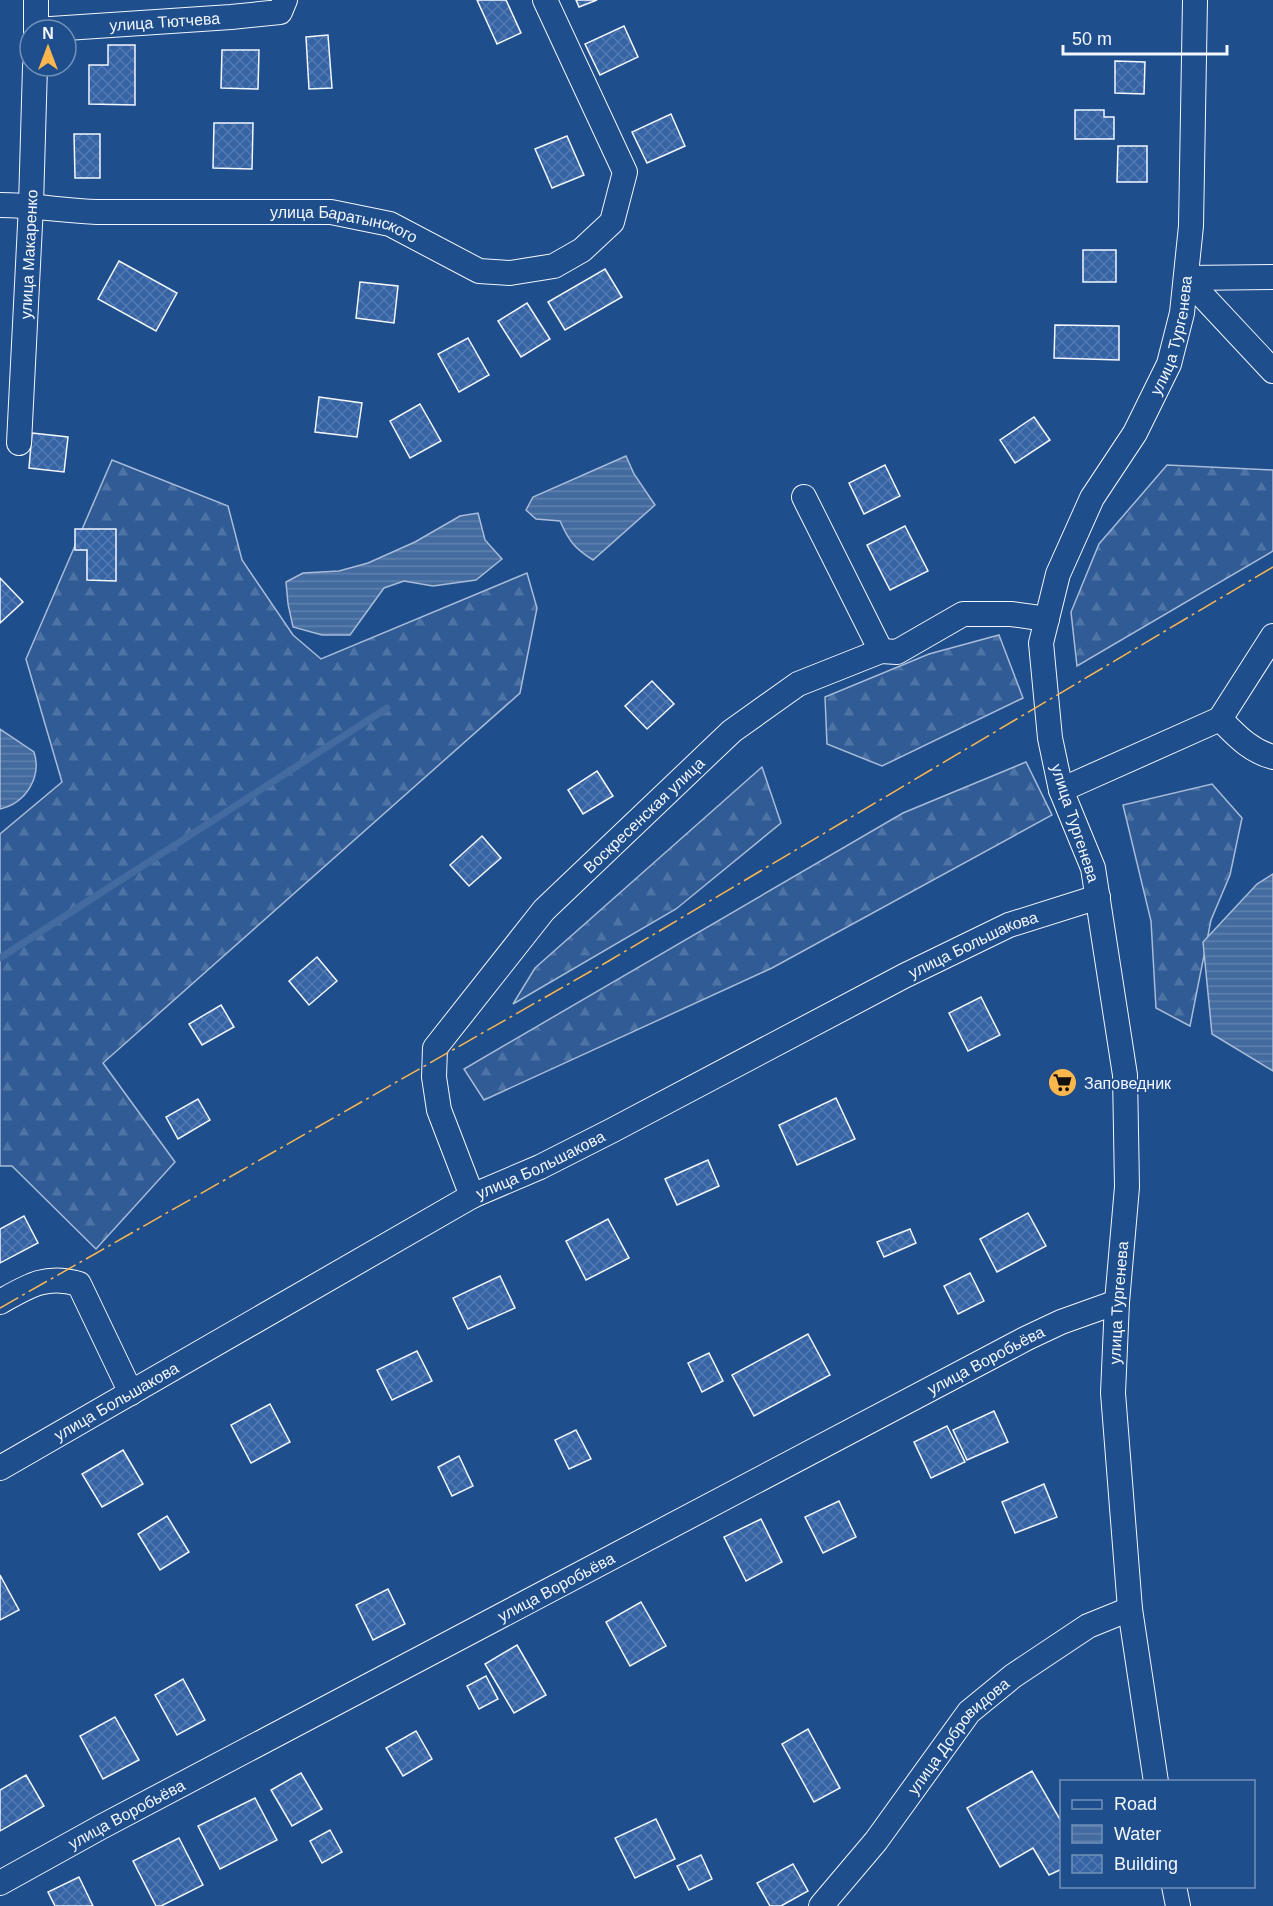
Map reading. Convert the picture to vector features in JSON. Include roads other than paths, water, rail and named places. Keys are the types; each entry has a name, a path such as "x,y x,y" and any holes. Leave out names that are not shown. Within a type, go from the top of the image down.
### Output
{"street":[{"path":"36,0 36,18"},
{"name":"улица Тютчева","path":"78,27 280,12 285,0"},
{"name":"улица Баратынского","path":"0,205 32,205 60,211 98,212 331,212 390,224 479,271 510,273 554,266 582,250 612,222 625,172 545,0"},
{"name":"улица Тургенева","path":"1156,1780 1130,1609 1113,1393 1117,1302 1127,1187 1125,1075 1093,868 1061,790 1050,738 1041,644 1058,574 1092,498 1135,434 1169,364 1182,313 1191,226 1195,0"},
{"name":"улица Макаренко","path":"19,443 32,205 35,78"},
{"path":"1186,278 1273,277"},
{"path":"1186,278 1273,371"},
{"path":"804,497 881,651"},
{"name":"Воскресенская улица","path":"472,1196 439,1110 434,1077 435,1048 544,910 732,731 798,684 881,651 897,651 963,614 1011,614 1047,619"},
{"path":"1061,790 1220,719 1273,636"},
{"path":"1220,719 1245,744 1262,754 1273,756"},
{"name":"улица Большакова","path":"0,1468 472,1196 540,1167 611,1131 904,975 1009,925 1098,897"},
{"path":"0,1302 33,1283 62,1279 79,1284 130,1393"},
{"name":"улица Воробьёва","path":"0,1883 101,1827 1027,1338 1061,1322 1117,1302"},
{"name":"улица Добровидова","path":"821,1906 876,1840 969,1712 1013,1676 1088,1626 1130,1609"},
{"path":"1174,1888 1178,1906"}],"water":[{"path":"626,456 634,474 655,505 593,560 573,544 560,521 536,519 526,510 533,497"},
{"path":"478,513 485,540 502,559 476,580 433,586 404,581 384,588 350,635 322,635 293,627 286,582 303,573 339,571 368,563 415,542 460,516"},
{"path":"0,729 34,752 36,771 30,788 24,795 9,806 0,809"},
{"path":"1273,874 1273,1071 1212,1034 1203,942 1257,884"}],"waterway":[{"path":"0,958 387,708"}],"place":[{"name":"Заповедник","path":"1063,1083"}]}
